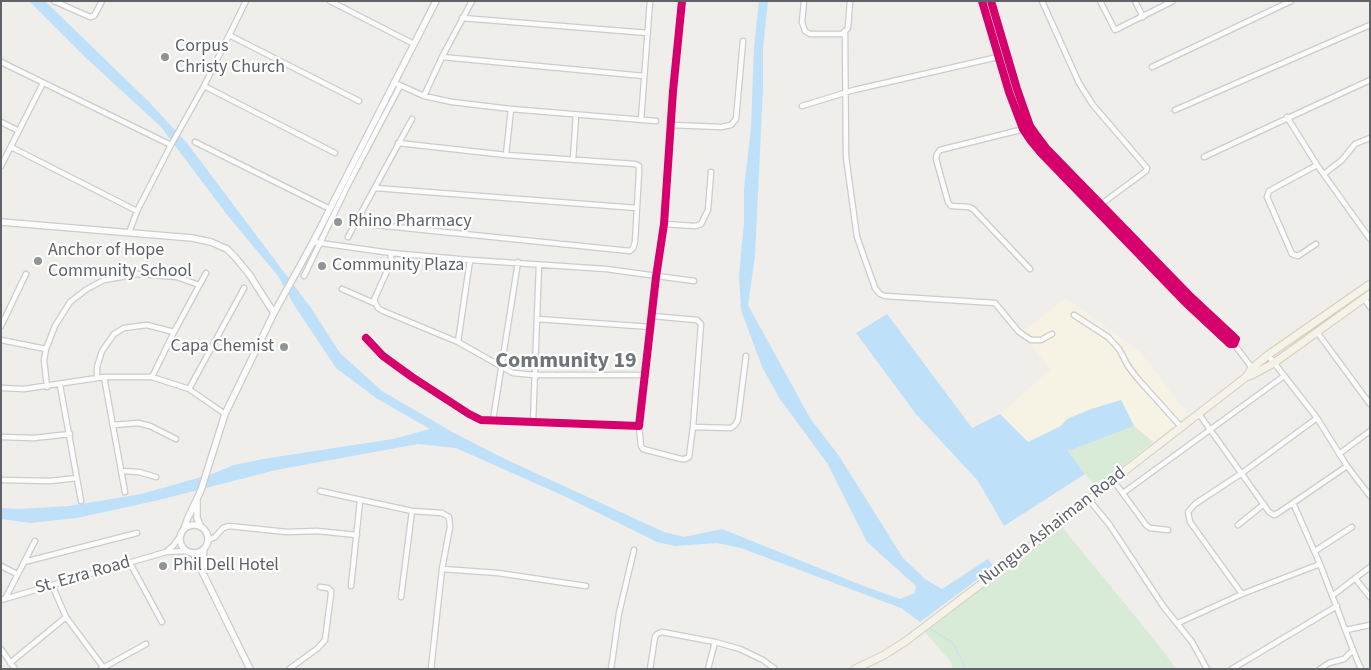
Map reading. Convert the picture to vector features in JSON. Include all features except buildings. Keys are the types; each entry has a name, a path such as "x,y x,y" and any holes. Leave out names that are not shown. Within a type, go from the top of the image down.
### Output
{"main road":[{"name":"Nungua Ashaiman Road","path":"855,669 884,655 906,641 1090,501 1113,480 1246,377 1252,368 1268,355 1370,284"},
{"name":"Nungua Ashaiman Road","path":"1246,377 1274,363 1367,296"}],"street":[{"path":"54,1 90,17 94,16 102,1"},
{"path":"129,232 137,211 171,144 204,86 246,1"},
{"path":"330,1 414,44"},
{"path":"304,276 398,84 414,44 436,1"},
{"path":"424,96 442,57 472,1"},
{"path":"641,120 650,1"},
{"path":"652,316 697,320 701,324 690,454 685,459 643,449 641,446 640,426 656,277 664,224 673,90 682,1"},
{"path":"804,1 802,22 805,31 810,34 842,34 845,32"},
{"path":"850,1 848,28 845,32 846,157 857,237 875,288 880,294 885,296 994,303 1019,332 1032,340 1041,340 1052,334"},
{"path":"982,1 998,57 1023,129 1041,153 1185,302 1230,344 1234,344 1252,368"},
{"path":"991,1 1006,55 1030,126 1046,148 1100,204 1191,297 1236,339 1234,344"},
{"path":"1042,1 1079,83 1093,106 1147,168 1146,171 1095,209"},
{"path":"1100,1 1115,30 1173,1"},
{"path":"1135,1 1143,17"},
{"path":"1152,67 1291,1"},
{"path":"462,18 648,33"},
{"path":"1175,110 1370,25"},
{"path":"229,35 359,101"},
{"path":"671,125 722,127 731,125 736,119 743,41"},
{"path":"442,57 644,76"},
{"path":"802,106 844,93 998,57"},
{"path":"1,62 171,144"},
{"path":"1204,156 1370,80"},
{"path":"1,166 43,83"},
{"path":"398,84 424,96 452,102 656,121"},
{"path":"250,669 202,568 190,552 181,544 183,532 201,490 225,414 274,313 398,84"},
{"path":"204,86 334,153"},
{"path":"506,155 511,109"},
{"path":"573,160 576,115"},
{"path":"1287,117 1317,165 1370,239"},
{"path":"348,237 412,119"},
{"path":"1,122 19,131"},
{"path":"1030,126 940,150 936,159 948,202 951,206 973,209 1030,269"},
{"path":"1324,174 1342,160 1355,144 1370,138"},
{"path":"195,142 330,209"},
{"path":"356,223 630,251 635,242 639,166 635,164 506,155 398,143"},
{"path":"11,147 137,211"},
{"path":"1316,244 1298,256 1292,254 1267,197 1270,191 1317,165"},
{"path":"664,224 695,226 701,224 708,210 711,172"},
{"path":"375,188 637,208"},
{"path":"2,222 202,239 219,244 235,257 249,274 274,313"},
{"path":"313,242 391,253 606,269 694,281"},
{"path":"374,303 391,262 391,253"},
{"path":"458,342 470,260"},
{"path":"493,420 518,262"},
{"path":"533,422 540,265"},
{"path":"152,377 206,273"},
{"path":"1,326 26,274"},
{"path":"47,387 44,360 46,348 55,326 70,302 86,289 104,280 129,274 165,275 199,285"},
{"path":"189,389 244,288"},
{"path":"342,289 374,303 383,311 458,342 513,373 534,375 646,375"},
{"path":"1367,296 1370,307"},
{"path":"1185,302 1191,297"},
{"path":"1074,315 1108,337 1119,349 1138,379 1182,428"},
{"path":"537,319 651,327"},
{"path":"97,378 97,367 102,351 114,334 124,328 147,325 174,332"},
{"path":"1317,332 1370,404"},
{"path":"366,338 383,356 432,391 469,414 486,422 493,420 640,426"},
{"path":"1,340 46,348"},
{"path":"1268,355 1317,418 1347,466 1369,495"},
{"path":"693,427 731,428 735,425 738,420 746,356"},
{"path":"1123,493 1284,376"},
{"path":"1,388 47,387 104,377 152,377 189,389 225,414"},
{"path":"104,377 125,492"},
{"path":"60,385 81,501"},
{"path":"1199,414 1269,512 1274,515 1347,466"},
{"path":"1242,594 1190,522 1188,512 1195,504 1242,473 1317,418"},
{"path":"113,425 138,423 150,426 176,439"},
{"path":"1339,454 1370,430"},
{"path":"1,437 34,438 70,434"},
{"path":"121,470 139,472 156,477"},
{"path":"1,480 50,481 77,478"},
{"path":"1113,480 1146,525 1150,528 1168,530"},
{"path":"320,491 412,512 442,513 449,517 450,526 442,569 430,669"},
{"path":"197,500 197,518 208,540 204,549 202,568"},
{"path":"352,586 360,501"},
{"path":"1090,501 1109,524 1163,606 1192,642 1207,669"},
{"path":"1293,503 1315,551 1360,669"},
{"path":"1238,525 1264,504"},
{"path":"401,597 412,512"},
{"path":"166,552 183,532 192,526 201,527"},
{"path":"208,540 217,536 223,528 229,526 287,532 317,531 357,535"},
{"path":"1315,551 1352,527"},
{"path":"24,562 137,533"},
{"path":"3,600 36,541"},
{"path":"190,552 199,552 204,549"},
{"path":"611,669 619,613 634,550"},
{"name":"St. Ezra Road","path":"3,600 166,552 190,552"},
{"path":"130,563 162,622"},
{"path":"1178,623 1242,594 1320,564"},
{"path":"1,566 17,574"},
{"path":"1332,596 1370,567"},
{"path":"442,569 498,574 586,586"},
{"path":"1355,578 1370,596"},
{"path":"52,585 66,617 102,668 146,644"},
{"path":"289,669 318,648 325,640 332,594 328,588 320,587"},
{"path":"1,590 8,593"},
{"path":"1232,669 1337,606"},
{"path":"10,663 66,617"},
{"path":"1346,630 1370,625"},
{"path":"650,669 655,637 659,633 715,642 752,653 775,669"},
{"path":"708,669 715,642"},
{"path":"1,648 15,669"},
{"path":"1320,669 1329,663 1344,658 1353,650"}],"shaded area":[{"path":"1066,298 1141,353 1187,414 1153,442 1134,426 1121,400 1067,419 1061,426 1028,442 1000,414 1051,369 1021,333"}],"green space":[{"path":"1134,426 1153,442 1096,488 1068,451"},
{"path":"1062,527 1176,669 953,669 950,661 924,631"}],"water":[{"path":"29,1 45,1 150,103 187,143 311,308 340,353 382,391 454,433 505,459 664,532 684,537 722,529 900,599 915,593 916,586 867,542 827,463 780,399 762,367 741,310 739,275 744,223 744,189 751,127 754,48 759,1 768,1 763,49 763,89 755,256 748,305 810,418 839,456 903,558 925,579 942,589 988,559 994,567 920,622 901,608 741,548 717,543 675,546 657,542 564,496 456,448 418,444 276,470 159,500 77,518 30,523 1,519 1,508 19,509 69,506 141,494 212,474 234,465 393,439 430,429 376,398 336,368 294,305 278,276 228,216 161,127 85,57"},
{"path":"887,314 972,428 1000,414 1028,442 1061,426 1067,419 1121,400 1134,426 1068,451 1085,474 1004,526 978,481 916,414 856,333"}],"waterway":[{"path":"929,628 953,643 966,669"}],"cycle path":[{"path":"366,338 383,356 412,377 481,420 639,426 664,224 673,91 682,1"},
{"path":"982,1 1009,92 1023,129 1031,141 1185,302 1230,344 1234,344 1236,339 1191,297 1046,148 1037,136 1030,126 1017,89 991,1"}],"place":[{"name":"Corpus Christy Church","path":"165,57"},
{"name":"Rhino Pharmacy","path":"338,222"},
{"name":"Anchor of Hope Community School","path":"38,261"},
{"name":"Community Plaza","path":"322,266"},
{"name":"Capa Chemist","path":"284,347"},
{"name":"Phil Dell Hotel","path":"163,566"}],"district":[{"name":"Community 19","path":"566,362"}]}
